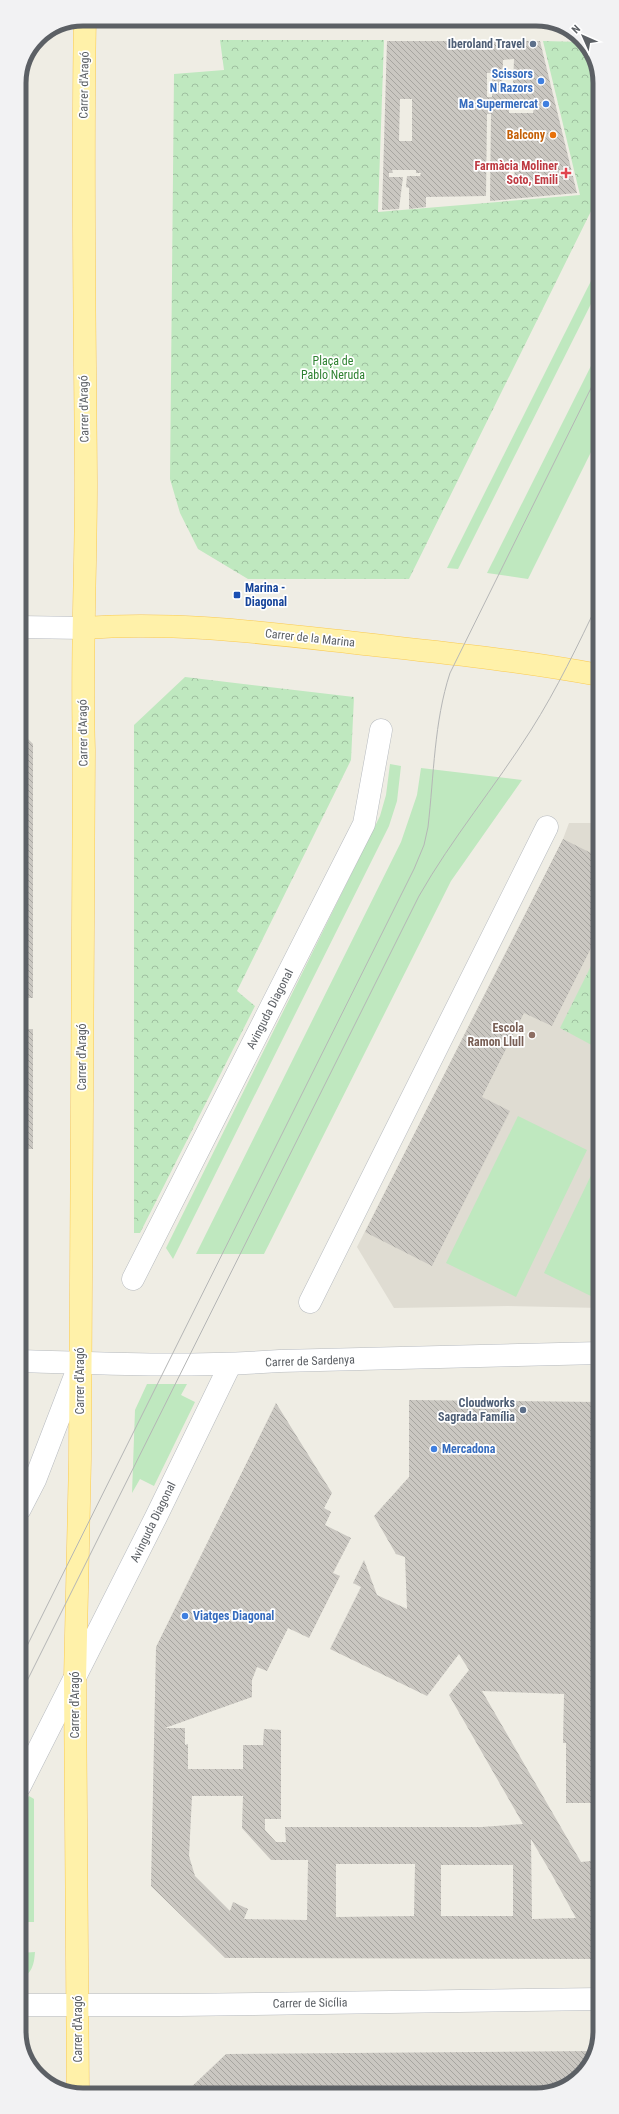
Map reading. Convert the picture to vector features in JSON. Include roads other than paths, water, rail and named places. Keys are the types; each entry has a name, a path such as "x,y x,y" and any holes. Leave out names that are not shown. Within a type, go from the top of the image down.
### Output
{"main road":[{"name":"Carrer d'Aragó","path":"78,2088 74,1678 80,1459 84,758 82,703 86,483 83,179 85,26"},
{"name":"Carrer de la Marina","path":"84,628 122,626 240,630 437,651 593,674"}],"street":[{"name":"Carrer de la Marina","path":"26,627 84,628"},
{"name":"Avinguda Diagonal","path":"133,1279 364,824 381,730"},
{"path":"310,1302 546,827"},
{"name":"Carrer de Sardenya","path":"26,1361 126,1365 230,1364 280,1361 593,1353"},
{"path":"26,1497 35,1480 80,1364"},
{"name":"Avinguda Diagonal","path":"26,1774 230,1364"},
{"name":"Carrer de Sicília","path":"26,2005 593,1999"}],"tram line":[{"path":"26,1648 414,869 424,845 428,827 435,749 441,710 450,673 593,384"},
{"path":"26,1683 419,896 445,854 541,714 567,667 593,613"}],"place":[{"name":"Iberoland Travel","path":"533,44"},
{"name":"Scissors N Razors","path":"541,81"},
{"name":"Ma Supermercat","path":"546,104"},
{"name":"Balcony","path":"553,135"},
{"name":"Farmàcia Moliner Soto, Emili","path":"566,173"},
{"name":"Marina - Diagonal","path":"237,595"},
{"name":"Escola Ramon Llull","path":"532,1035"},
{"name":"Cloudworks Sagrada Família","path":"523,1410"},
{"name":"Mercadona","path":"434,1449"},
{"name":"Viatges Diagonal","path":"185,1616"}],"park label":[{"name":"Plaça de Pablo Neruda","path":"333,368"}]}
